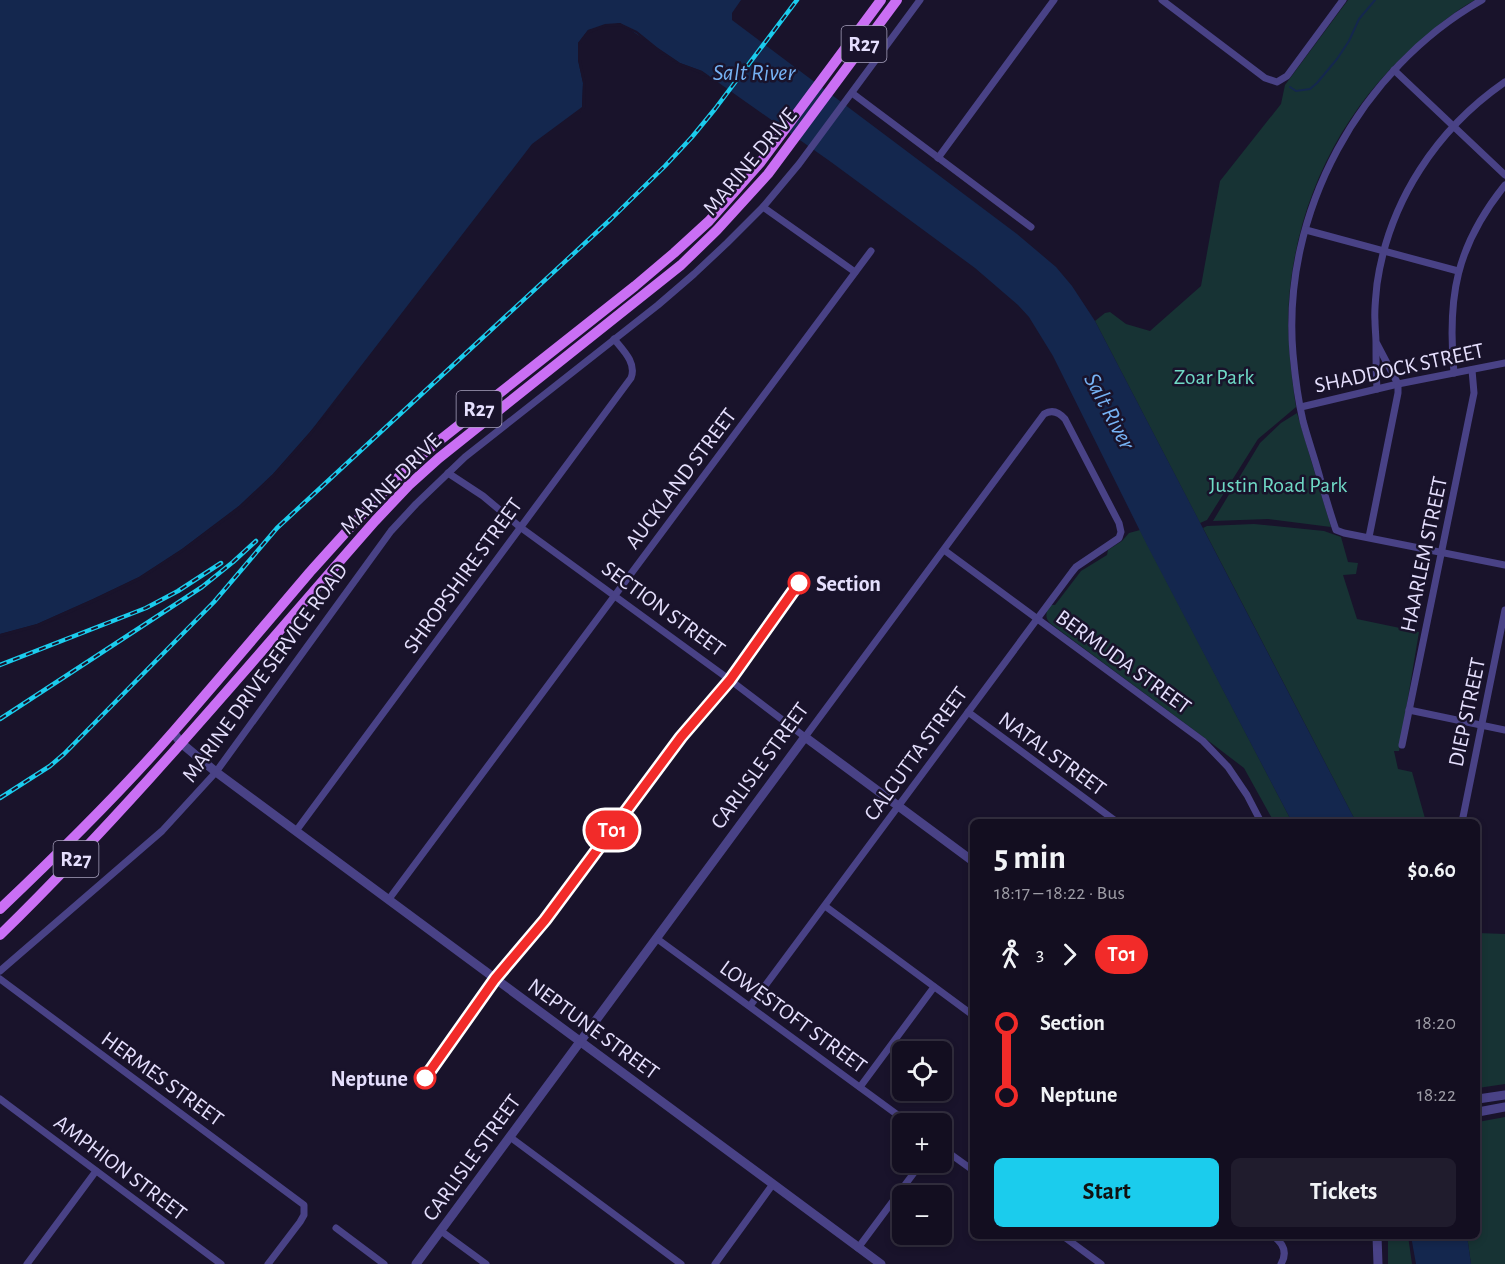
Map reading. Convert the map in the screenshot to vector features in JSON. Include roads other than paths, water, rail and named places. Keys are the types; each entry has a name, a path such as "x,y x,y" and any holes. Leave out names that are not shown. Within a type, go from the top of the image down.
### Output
{"main road":[{"name":"MARINE DRIVE","path":"0,909 98,813 173,732 327,553 398,476 430,448 635,286 709,221 760,163 881,0"},
{"name":"MARINE DRIVE","path":"0,935 99,835 409,485 439,458 681,265 717,230 783,155 897,0"}],"street":[{"name":"MARINE DRIVE SERVICE ROAD","path":"0,971 162,831 216,772 391,531 416,504 465,457 694,274 763,207 799,164 920,0"},
{"path":"938,158 1054,0"},
{"path":"1162,0 1265,78 1277,82 1287,76 1343,0"},
{"path":"1482,0 1426,39 1378,87 1350,127 1329,165 1313,205 1298,258 1293,306 1293,352 1302,419 1336,530 1505,565"},
{"path":"1394,70 1505,175"},
{"path":"1377,389 1375,302 1384,251 1395,217 1411,184 1430,154 1453,126 1505,82"},
{"path":"852,93 1031,227"},
{"path":"1454,373 1451,321 1458,271 1478,225 1505,185"},
{"path":"763,207 855,272"},
{"path":"1306,230 1458,271"},
{"name":"AUCKLAND STREET","path":"389,899 871,251"},
{"name":"SHROPSHIRE STREET","path":"296,831 631,378 633,367 614,339"},
{"path":"1369,537 1397,402 1398,384 1376,342"},
{"name":"SHADDOCK STREET","path":"1301,406 1505,363"},
{"name":"HAARLEM STREET","path":"1402,745 1474,393 1472,370"},
{"name":"CARLISLE STREET","path":"417,1264 656,938 1047,413 1052,411 1059,413 1065,419 1119,523 1120,534"},
{"name":"SECTION STREET","path":"448,473 483,496 520,527 717,670 970,859"},
{"name":"CALCUTTA STREET","path":"750,1006 1076,567 1116,541 1120,534"},
{"name":"BERMUDA STREET","path":"944,550 1203,741 1228,767 1259,819"},
{"name":"DIEP STREET","path":"1463,819 1505,610"},
{"path":"1409,710 1505,730"},
{"name":"NATAL STREET","path":"968,712 1113,819"},
{"name":"NEPTUNE STREET","path":"173,732 181,743 216,772 881,1264"},
{"path":"825,906 970,1013"},
{"name":"LOWESTOFT STREET","path":"656,938 895,1113"},
{"name":"HERMES STREET","path":"0,980 304,1205 305,1211 300,1222 268,1264"},
{"path":"860,1087 934,987"},
{"path":"1480,1099 1505,1095"},
{"name":"AMPHION STREET","path":"1,1101 221,1264"},
{"path":"1480,1112 1505,1107"},
{"path":"510,1137 681,1264"},
{"path":"952,1155 970,1168"},
{"path":"27,1264 96,1171"},
{"path":"858,1248 914,1173"},
{"path":"715,1264 773,1184"},
{"path":"336,1228 384,1264"},
{"path":"441,1231 486,1264"},
{"path":"1067,1239 1101,1264"},
{"path":"1276,1239 1284,1247 1281,1264"},
{"path":"1377,1239 1378,1264"}],"water":[{"name":"Salt River","path":"0,0 741,0 732,13 732,20 1017,234 1056,267 1072,286 1095,321 1354,819 1290,819 1147,545 1053,356 1029,317 1018,305 975,268 831,162 702,71 680,63 620,23 588,30 578,43 578,60 583,83 582,107 532,144 310,432 273,474 239,506 182,549 139,577 37,624 0,634"},
{"path":"1412,1239 1467,1239 1471,1264 1416,1264"}],"waterway":[{"path":"1290,87 1296,91 1310,89 1317,83 1337,59 1349,41 1359,19 1375,0"}],"railway":[{"path":"0,798 50,766 64,754 214,602 277,528 611,219 665,166 715,109 797,0"},
{"path":"0,719 202,587 256,541"},
{"path":"0,665 146,608 178,591 221,563"}],"place":[{"name":"Section","path":"799,583"},
{"name":"Neptune","path":"425,1078"}],"park label":[{"name":"Zoar Park","path":"1214,376"},
{"name":"Justin Road Park","path":"1278,484"}]}
